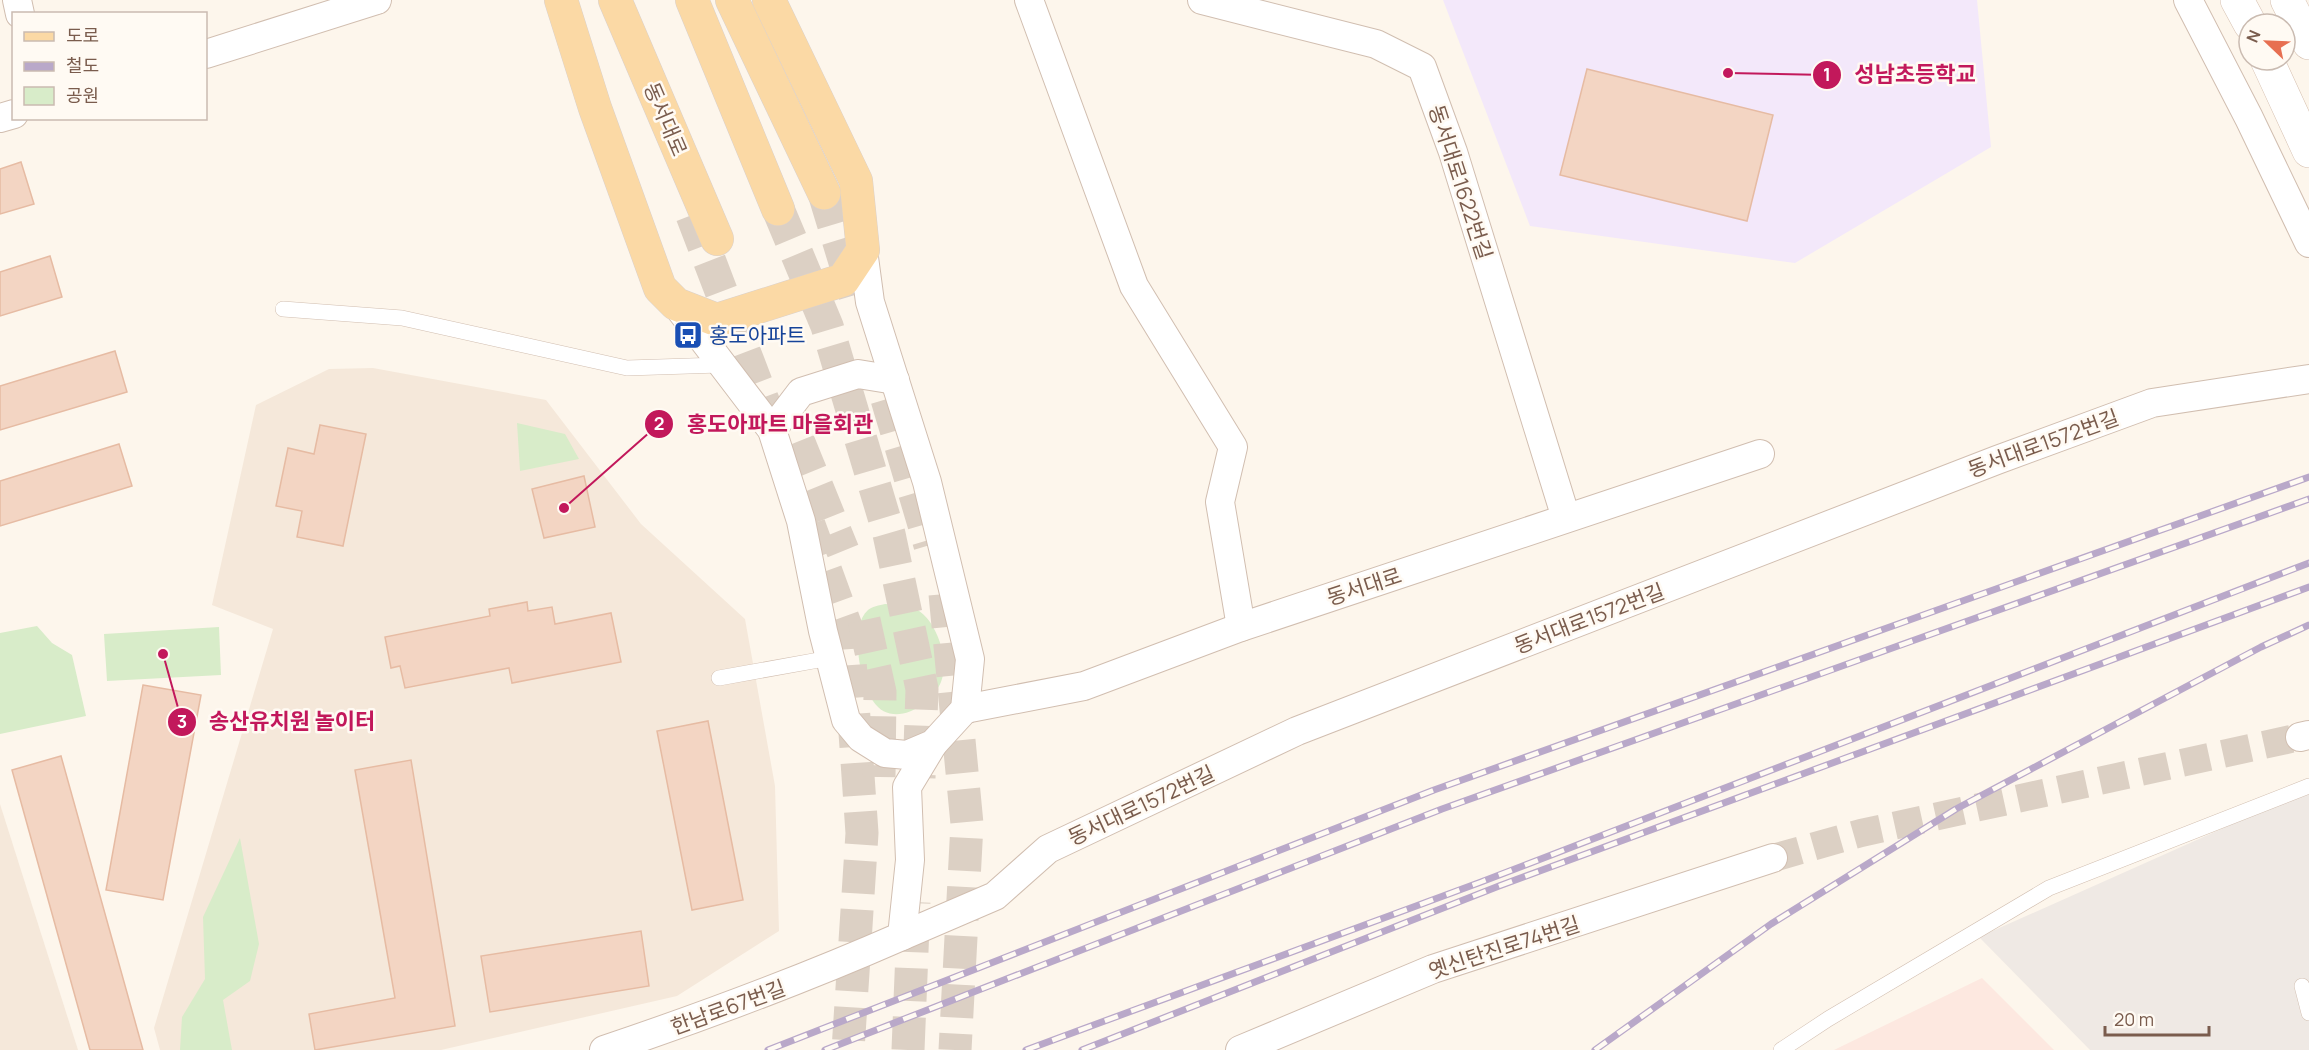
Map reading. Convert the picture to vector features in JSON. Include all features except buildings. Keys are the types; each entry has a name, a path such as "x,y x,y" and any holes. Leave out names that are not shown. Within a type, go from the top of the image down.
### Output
{"main road":[{"path":"613,0 692,215"},
{"name":"동서대로","path":"613,0 717,238"},
{"path":"692,0 778,209"},
{"path":"732,0 824,193"},
{"path":"559,2 660,288 675,304 717,320 843,280 862,250 856,181 768,0"},
{"path":"2287,0 2309,43"},
{"path":"2273,72 2309,151"}],"street":[{"path":"207,54 377,0"},
{"path":"1029,0 1134,286 1233,447 1221,502 1241,627"},
{"name":"동서대로1622번길","path":"1202,0 1376,44 1422,67 1453,152 1566,518"},
{"path":"2188,0 2249,118 2309,243"},
{"path":"862,250 870,302 927,482 970,659 965,708 933,744 908,787 909,860 902,936"},
{"path":"675,304 720,365 743,389 772,430 801,521 830,658 846,720 861,738 885,753 908,787"},
{"path":"772,430 801,392 858,374 895,380"},
{"name":"동서대로1572번길","path":"816,974 995,896 1048,849 1297,731 1986,464 2152,403 2309,379"},
{"name":"동서대로","path":"965,708 1084,686 1241,627 1760,454"},
{"path":"885,753 907,755 933,744"},
{"name":"옛신탄진로74번길","path":"1240,1050 1433,969 1773,858"},
{"name":"한남로67번길","path":"604,1050 697,1019 816,974"}],"lane":[{"path":"284,309 402,318 627,368 720,365"},
{"path":"719,678 830,658"},
{"path":"1781,1050 1828,1019 2049,888 2309,786"},
{"path":"2302,986 2309,1013"}],"shaded area":[{"path":"1443,0 1977,0 1991,147 1795,263 1530,226"},
{"path":"373,368 546,400 641,524 745,619 775,786 779,931 677,996 441,1050 160,1050 154,1028 273,629 212,605 256,405 329,369"},
{"path":"2309,790 2309,1050 2090,1050 1979,937"},
{"path":"0,804 78,1050 0,1050"},
{"path":"1982,978 2054,1050 1834,1050"}],"green space":[{"path":"517,423 565,434 579,459 520,471"},
{"path":"885,604 909,607 923,614 936,631 943,653 943,673 936,691 920,706 900,714 890,714 873,701 864,681 858,655 859,628 862,618 869,609"},
{"path":"37,626 52,643 72,655 86,716 0,734 0,633"},
{"path":"219,627 221,675 107,681 104,634"},
{"path":"240,838 259,944 250,981 223,1000 232,1050 180,1050 182,1017 205,979 203,917"}],"tunnel":[{"path":"824,193 855,295"},
{"path":"778,209 827,326 889,534 922,689 919,778"},
{"path":"692,215 775,432"},
{"path":"780,396 843,551"},
{"path":"887,399 930,545"},
{"path":"809,525 848,632 862,833 848,1050"},
{"path":"945,594 967,824 955,1050"},
{"path":"864,620 880,692 879,777"},
{"path":"1773,858 1861,833 2300,737"},
{"path":"908,1050 914,902"}],"railway":[{"path":"768,1050 1434,790 2309,477"},
{"path":"825,1050 1442,809 2309,499"},
{"path":"1026,1050 1481,882 2309,563"},
{"path":"1082,1050 1499,886 2309,587"},
{"path":"1595,1050 1771,924 1956,809 2261,647 2309,625"}],"place":[{"name":"성남초등학교","path":"1728,73"},
{"name":"홍도아파트","path":"688,335"},
{"name":"홍도아파트 마을회관","path":"564,508"},
{"name":"송산유치원 놀이터","path":"163,654"}]}
